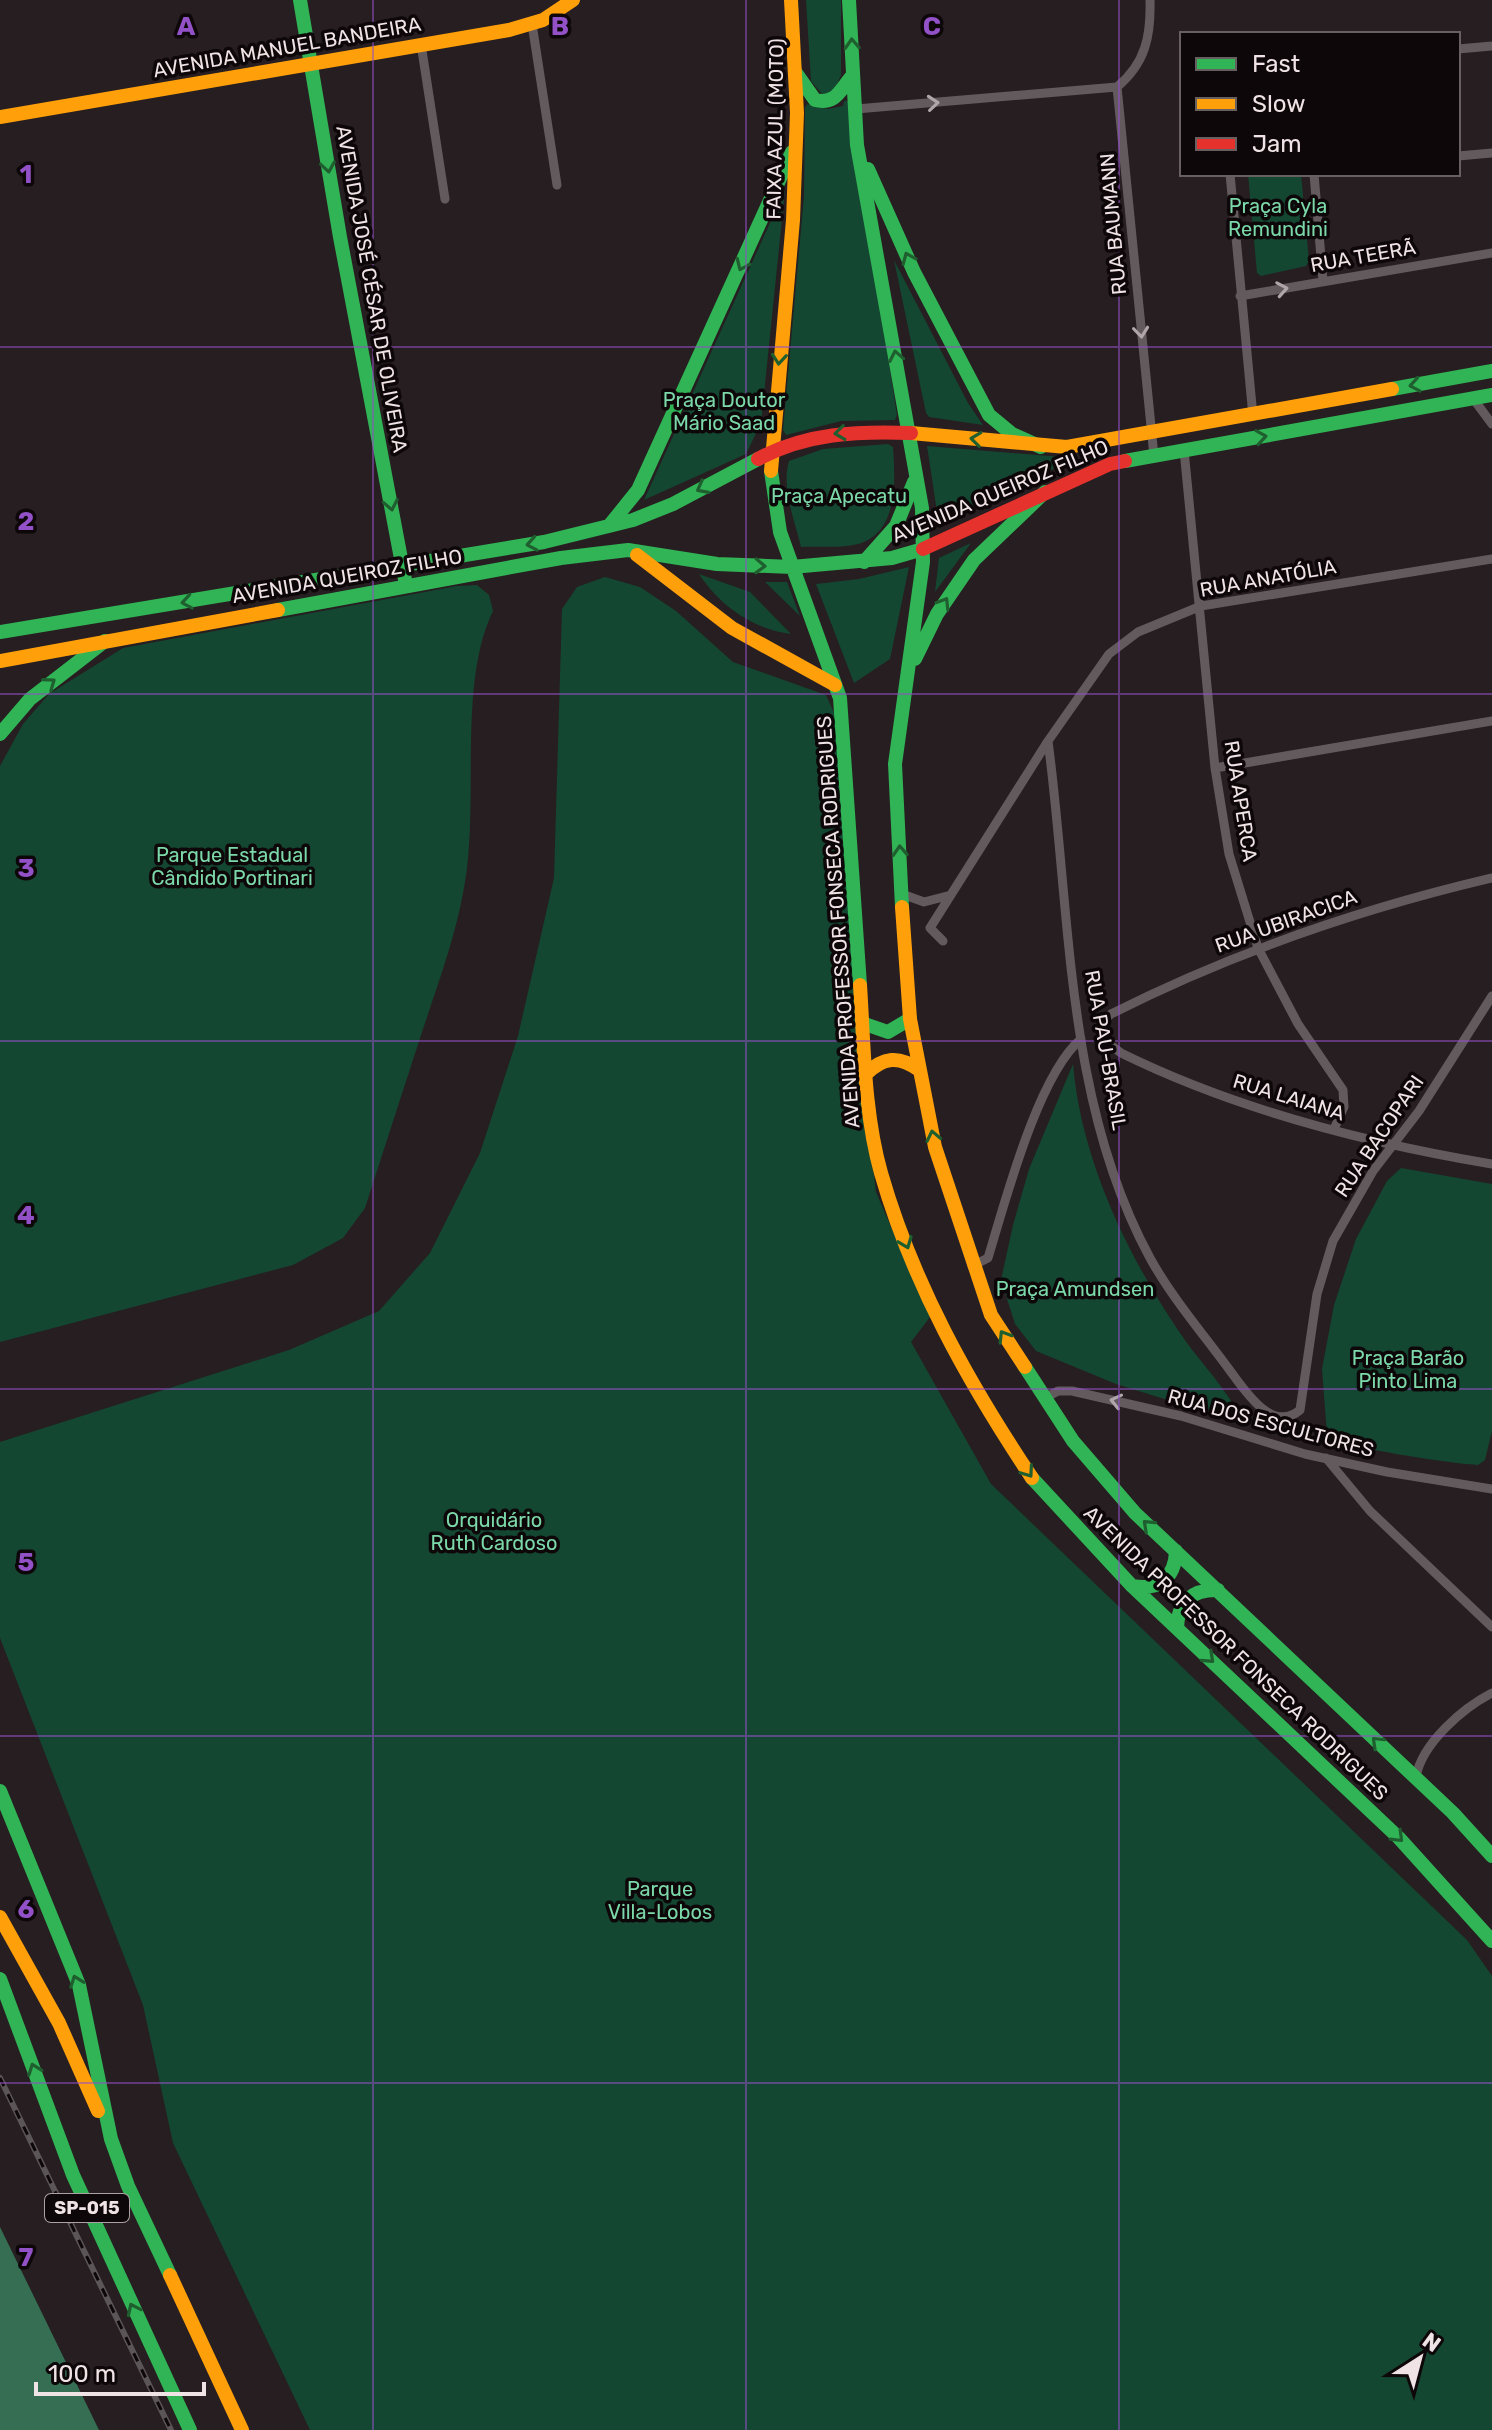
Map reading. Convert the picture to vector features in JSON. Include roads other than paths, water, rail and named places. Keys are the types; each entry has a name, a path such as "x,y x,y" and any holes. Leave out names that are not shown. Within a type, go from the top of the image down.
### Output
{"main road":[{"name":"AVENIDA JOSÉ CÉSAR DE OLIVEIRA","path":"300,0 340,237 406,585"},
{"name":"AVENIDA MANUEL BANDEIRA","path":"0,117 532,24 553,16 573,0"},
{"path":"784,306 798,75 793,0"},
{"path":"849,0 857,145 914,272 989,415 1012,434 1041,447"},
{"path":"798,75 815,100 827,103 839,97 853,74"},
{"name":"FAIXA AZUL (MOTO)","path":"784,306 798,184 798,75"},
{"path":"608,527 638,490 796,142"},
{"name":"AVENIDA PROFESSOR FONSECA RODRIGUES","path":"857,145 911,433 923,549 895,764 910,1019 935,1147 972,1266 991,1315 1044,1399 1073,1441 1135,1513 1416,1778 1492,1856"},
{"name":"AVENIDA PROFESSOR FONSECA RODRIGUES","path":"784,306 771,452 774,505 792,567 837,686 842,713 866,1074 880,1170 906,1246 945,1337 976,1394 1035,1482 1132,1586 1390,1829 1492,1941"},
{"name":"AVENIDA QUEIROZ FILHO","path":"0,632 544,542 608,527 673,504 771,452 842,432 911,433 1067,447 1492,371"},
{"name":"AVENIDA QUEIROZ FILHO","path":"0,661 406,585 628,550 717,564 792,567 892,558 923,549 992,520 1045,492 1110,464 1492,395"},
{"path":"864,562 889,541 900,523 917,474"},
{"path":"908,672 937,614 974,560 1045,492"},
{"path":"628,550 658,569 724,623 824,675 837,686"},
{"path":"0,734 30,699 107,640"},
{"path":"862,1023 886,1033 898,1030 910,1019"},
{"path":"866,1074 880,1059 887,1057 904,1059 919,1070"},
{"path":"1132,1586 1148,1589 1167,1581 1175,1567 1176,1551"},
{"path":"1177,1628 1179,1610 1190,1596 1208,1589 1218,1590"},
{"path":"0,1791 79,1985 111,2139"},
{"path":"0,1917 59,2023 154,2245 242,2430"},
{"name":"SP-015","path":"0,1979 73,2175 190,2430"}],"street":[{"path":"856,109 1117,87 1128,78 1149,41 1150,0"},
{"path":"532,24 557,185"},
{"path":"421,44 445,199"},
{"path":"1460,49 1492,46"},
{"name":"RUA BAUMANN","path":"1117,87 1154,456"},
{"path":"1460,156 1492,153"},
{"path":"1230,176 1253,416"},
{"path":"1314,176 1323,281"},
{"name":"RUA TEERÃ","path":"1240,296 1492,253"},
{"path":"1472,397 1492,424"},
{"name":"RUA APERCA","path":"1184,450 1215,768 1229,854 1258,948 1298,1024 1343,1090 1344,1107 1334,1129"},
{"name":"RUA ANATÓLIA","path":"943,941 930,928 1048,741 1095,673 1120,644 1159,621 1201,606 1492,559"},
{"path":"1215,768 1492,721"},
{"name":"RUA PAU-BRASIL","path":"1048,741 1081,1039 1107,1155 1150,1259 1237,1381 1269,1415 1280,1419 1291,1418 1300,1410 1304,1399"},
{"name":"RUA UBIRACICA","path":"1102,1022 1160,989 1258,948 1409,898 1492,878"},
{"path":"902,894 924,902 951,895"},
{"name":"RUA BACOPARI","path":"1304,1399 1310,1328 1321,1273 1333,1241 1355,1201 1492,996"},
{"name":"RUA LAIANA","path":"1102,1022 1104,1037 1131,1057 1211,1092 1393,1146 1492,1164"},
{"path":"972,1266 988,1258 1024,1146 1060,1062 1081,1039"},
{"name":"RUA DOS ESCULTORES","path":"1044,1399 1058,1391 1072,1391 1181,1416 1326,1458 1492,1489"},
{"path":"1326,1458 1370,1511 1492,1627"},
{"path":"1416,1778 1427,1750 1473,1703 1492,1693"}],"railway":[{"path":"0,2078 171,2430"}],"park label":[{"name":"Praça Cyla Remundini","path":"1278,218"},
{"name":"Praça Doutor Mário Saad","path":"724,412"},
{"name":"Praça Apecatu","path":"839,496"},
{"name":"Parque Estadual Cândido Portinari","path":"232,866"},
{"name":"Praça Amundsen","path":"1075,1289"},
{"name":"Praça Barão Pinto Lima","path":"1408,1370"},
{"name":"Orquidário Ruth Cardoso","path":"494,1532"},
{"name":"Parque Villa-Lobos","path":"660,1900"}]}
